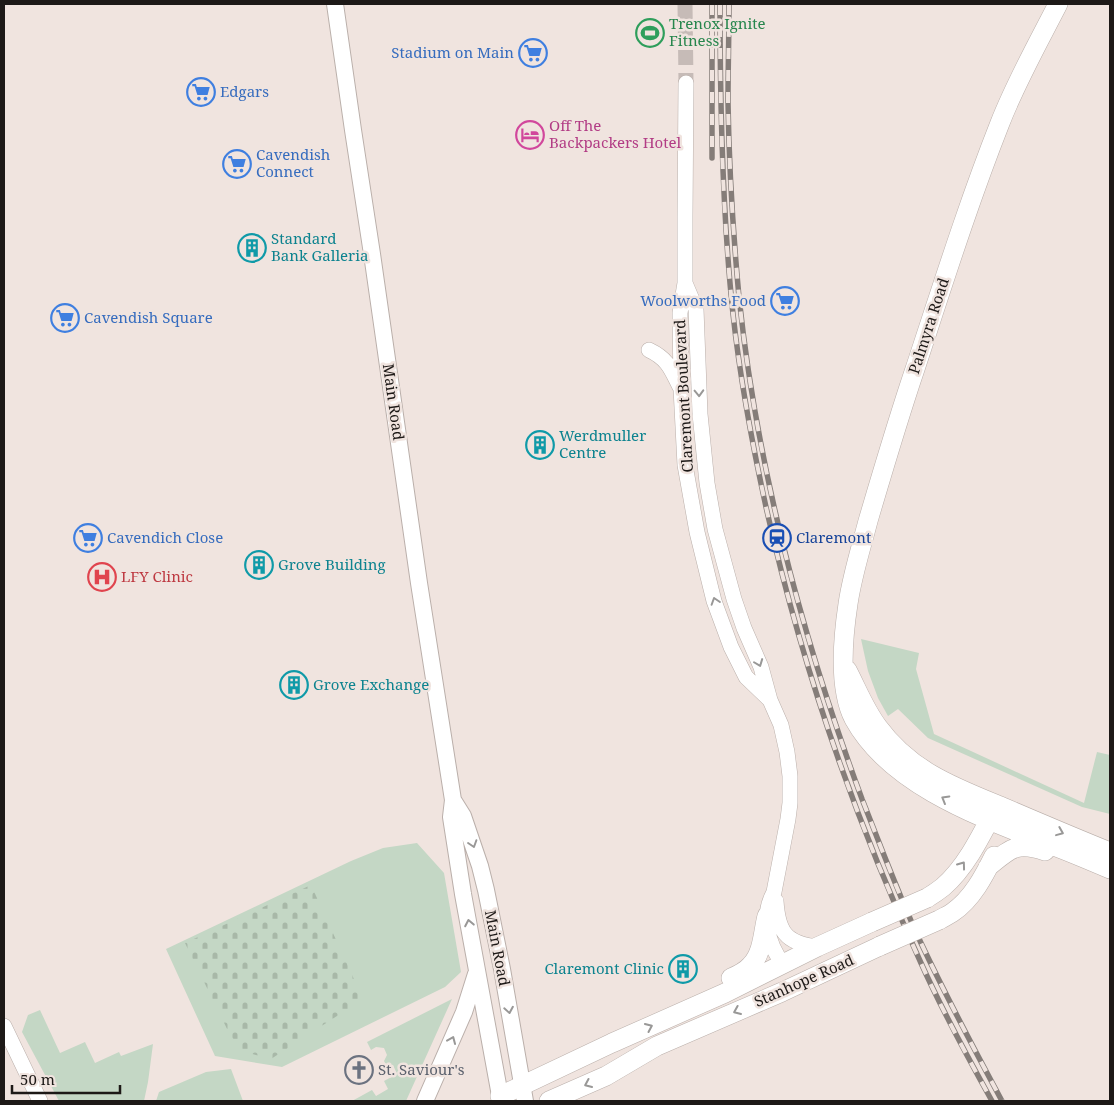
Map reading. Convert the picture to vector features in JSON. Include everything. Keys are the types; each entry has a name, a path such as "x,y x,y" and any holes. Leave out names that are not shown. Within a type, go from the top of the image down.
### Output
{"main road":[{"name":"Main Road","path":"335,4 421,593 454,800 451,817 463,894 478,970 496,1099"},
{"name":"Palmyra Road","path":"993,813 968,812 920,784 875,748 854,719 848,704 845,689 843,640 848,600 859,556 903,402 1000,122 1019,78 1058,4"},
{"name":"Palmyra Road","path":"844,662 863,702 878,727 901,752 917,766 993,813"},
{"name":"Main Road","path":"454,800 463,816 486,890 504,978 523,1093"},
{"path":"993,813 1110,852"},
{"name":"Stanhope Road","path":"496,1099 523,1093 612,1043 725,993 817,947 927,898 942,888 961,867 993,813"},
{"path":"1012,820 1110,869"},
{"name":"Stanhope Road","path":"549,1101 606,1076 657,1046 782,992 953,912 975,889 1012,820"},
{"path":"988,867 1010,850 1026,846 1052,853 1110,876"},
{"path":"685,1011 717,986 751,965 759,950 767,916"},
{"path":"783,964 792,968 809,968 862,945 878,947"},
{"path":"425,1101 464,1012 478,970"}],"street":[{"name":"Claremont Boulevard","path":"686,83 685,283 680,313 685,465 697,532 714,601 731,647 746,677 770,700"},
{"name":"Claremont Boulevard","path":"685,283 696,309 700,414 707,483 715,529 734,599 761,667 770,700 781,725 787,752 790,776 790,804 774,892 769,901 767,916 768,934 775,953 783,964"},
{"path":"650,350 666,362 681,388"},
{"path":"774,892 778,922 782,931 797,942 806,946 817,947"},
{"path":"4,1026 40,1101"}],"green space":[{"path":"861,639 919,653 916,669 934,734 1084,803 1097,752 1110,755 1110,814 1082,807 928,738 898,709 888,716 878,698 868,671"},
{"path":"417,843 444,873 461,972 445,987 282,1067 215,1056 166,949 351,861 383,848"},
{"path":"311,885 363,999 271,1059 245,1052 230,1035 185,943"},
{"path":"452,999 406,1101 352,1101 372,1090 376,1096 388,1089 384,1081 397,1074 393,1065 387,1067 384,1061 387,1055 384,1048 376,1047 371,1050 367,1042"},
{"path":"40,1010 60,1053 85,1042 95,1063 119,1052 121,1056 153,1044 144,1101 59,1101 22,1032 28,1015"},
{"path":"231,1069 243,1101 156,1101 159,1092 206,1072"}],"tunnel":[{"path":"685,4 686,83"}],"railway":[{"path":"712,4 712,158"},
{"path":"720,4 722,159 726,237 733,314 751,435 780,566 813,682 873,852 929,981 992,1101"},
{"path":"729,4 729,151 739,297 757,425 785,552 801,614 840,738 890,871 931,963 1002,1101"}],"place":[{"name":"Trenox Ignite Fitness","path":"650,33"},
{"name":"Stadium on Main","path":"533,53"},
{"name":"Edgars","path":"201,92"},
{"name":"Off The Backpackers Hotel","path":"530,135"},
{"name":"Cavendish Connect","path":"237,164"},
{"name":"Standard Bank Galleria","path":"252,248"},
{"name":"Woolworths Food","path":"785,301"},
{"name":"Cavendish Square","path":"65,318"},
{"name":"Werdmuller Centre","path":"540,445"},
{"name":"Cavendich Close","path":"88,538"},
{"name":"Claremont","path":"777,538"},
{"name":"Grove Building","path":"259,565"},
{"name":"LFY Clinic","path":"102,577"},
{"name":"Grove Exchange","path":"294,685"},
{"name":"Claremont Clinic","path":"683,969"},
{"name":"St. Saviour's","path":"359,1070"}]}
